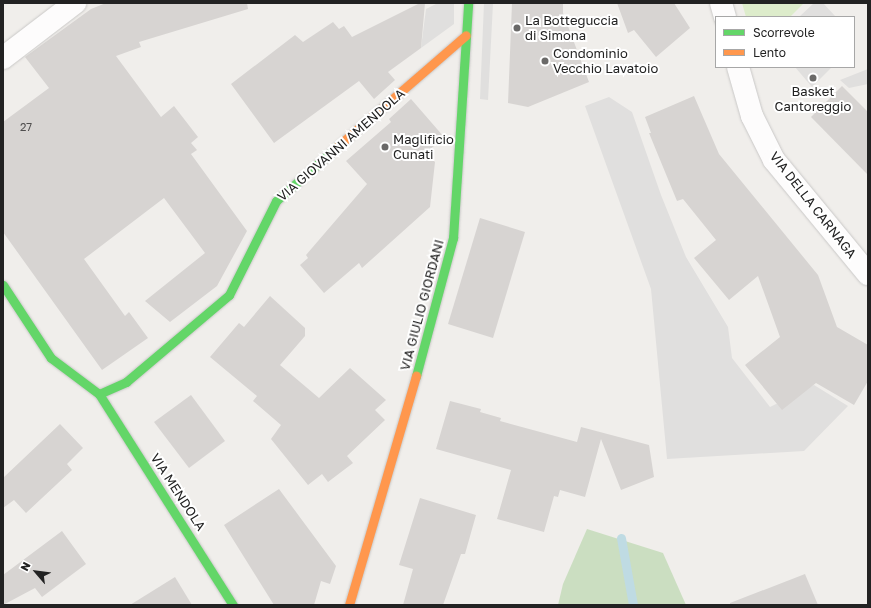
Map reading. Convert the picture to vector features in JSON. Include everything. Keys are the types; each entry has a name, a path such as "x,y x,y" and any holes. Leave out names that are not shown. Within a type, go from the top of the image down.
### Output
{"street":[{"path":"3,58 75,3"},
{"name":"VIA GIULIO GIORDANI","path":"349,605 418,371 453,238 468,3"},
{"path":"721,3 725,16"},
{"name":"VIA GIOVANNI AMENDOLA","path":"99,394 126,382 229,295 276,201 466,35"},
{"name":"VIA DELLA CARNAGA","path":"738,68 752,116 774,160 868,274"},
{"path":"3,285 51,358 99,394"},
{"name":"VIA MENDOLA","path":"99,394 233,605"}],"green space":[{"path":"742,3 804,3 791,16 746,16"},
{"path":"587,529 663,553 686,605 558,605 563,584"}],"shaded area":[{"path":"438,3 454,3 454,24 421,48 426,9"},
{"path":"484,3 493,3 488,100 480,99"},
{"path":"814,3 823,3 835,16 800,16"},
{"name":"Basket Cantoreggio","path":"796,68 831,68 812,87"},
{"path":"868,69 868,84 849,88 840,80"},
{"path":"609,97 632,112 661,195 686,257 728,327 732,358 770,407 814,385 848,406 804,451 667,459 651,289 585,106"}],"building":[{"path":"106,3 247,3 248,9 139,42 141,47 116,56 161,117 174,106 198,137 191,143 197,150 191,154 247,231 217,286 170,322 145,301 205,253 164,198 84,259 125,316 129,312 148,338 102,370 3,232 3,122 49,88 25,57 91,9"},
{"path":"420,3 425,3 421,48 388,72 395,80 374,99 359,81 274,143 231,84 295,35 303,42 333,22 339,29 344,26 352,37"},
{"name":"Condominio Vecchio Lavatoio","path":"512,3 563,3 563,13 589,82 528,107 508,103"},
{"path":"617,3 674,3 690,28 656,57 634,30 628,33"},
{"path":"842,86 868,112 868,175 811,117"},
{"path":"694,96 719,154 818,275 837,327 868,345 868,381 854,405 816,383 782,410 745,365 780,337 758,276 729,300 694,258 716,240 683,199 677,201 649,133 651,133 645,117"},
{"path":"411,99 444,137 426,153 435,162 430,207 362,268 359,263 324,293 300,265 308,258 306,255 367,184 346,161 391,122 389,119"},
{"path":"480,218 525,232 493,338 448,324"},
{"path":"270,296 305,328 305,336 280,365 319,398 350,368 386,400 375,410 385,420 347,456 353,463 328,482 322,474 308,485 271,439 281,425 253,401 257,396 210,357 239,323 244,327"},
{"path":"191,395 225,441 189,468 154,422"},
{"path":"450,401 481,409 480,412 501,418 500,421 577,442 581,427 649,445 654,477 621,490 601,439 585,497 560,490 558,497 554,496 544,532 497,519 511,470 436,449"},
{"path":"60,424 83,448 67,464 72,470 26,513 14,500 3,508 3,478"},
{"path":"279,489 336,566 330,584 321,581 314,605 274,605 224,525"},
{"path":"420,498 476,515 465,554 461,554 443,605 403,605 413,569 399,565"},
{"path":"62,531 86,564 42,597 35,588 3,605 3,575"},
{"path":"805,574 818,605 730,605 730,603"},
{"path":"175,577 192,605 130,605"}],"waterway":[{"path":"621,538 633,605"}],"traffic: fast":[{"path":"416,376 453,238 468,3"},
{"path":"3,285 51,358 99,394 126,382 229,295 276,201 338,146"},
{"path":"99,394 233,605"}],"traffic: slow":[{"path":"338,146 466,35"},
{"path":"349,605 416,376"}],"place":[{"name":"La Botteguccia di Simona","path":"517,28"},
{"name":"Condominio Vecchio Lavatoio","path":"545,61"},
{"name":"Basket Cantoreggio","path":"813,78"},
{"name":"Maglificio Cunati","path":"385,147"}]}
